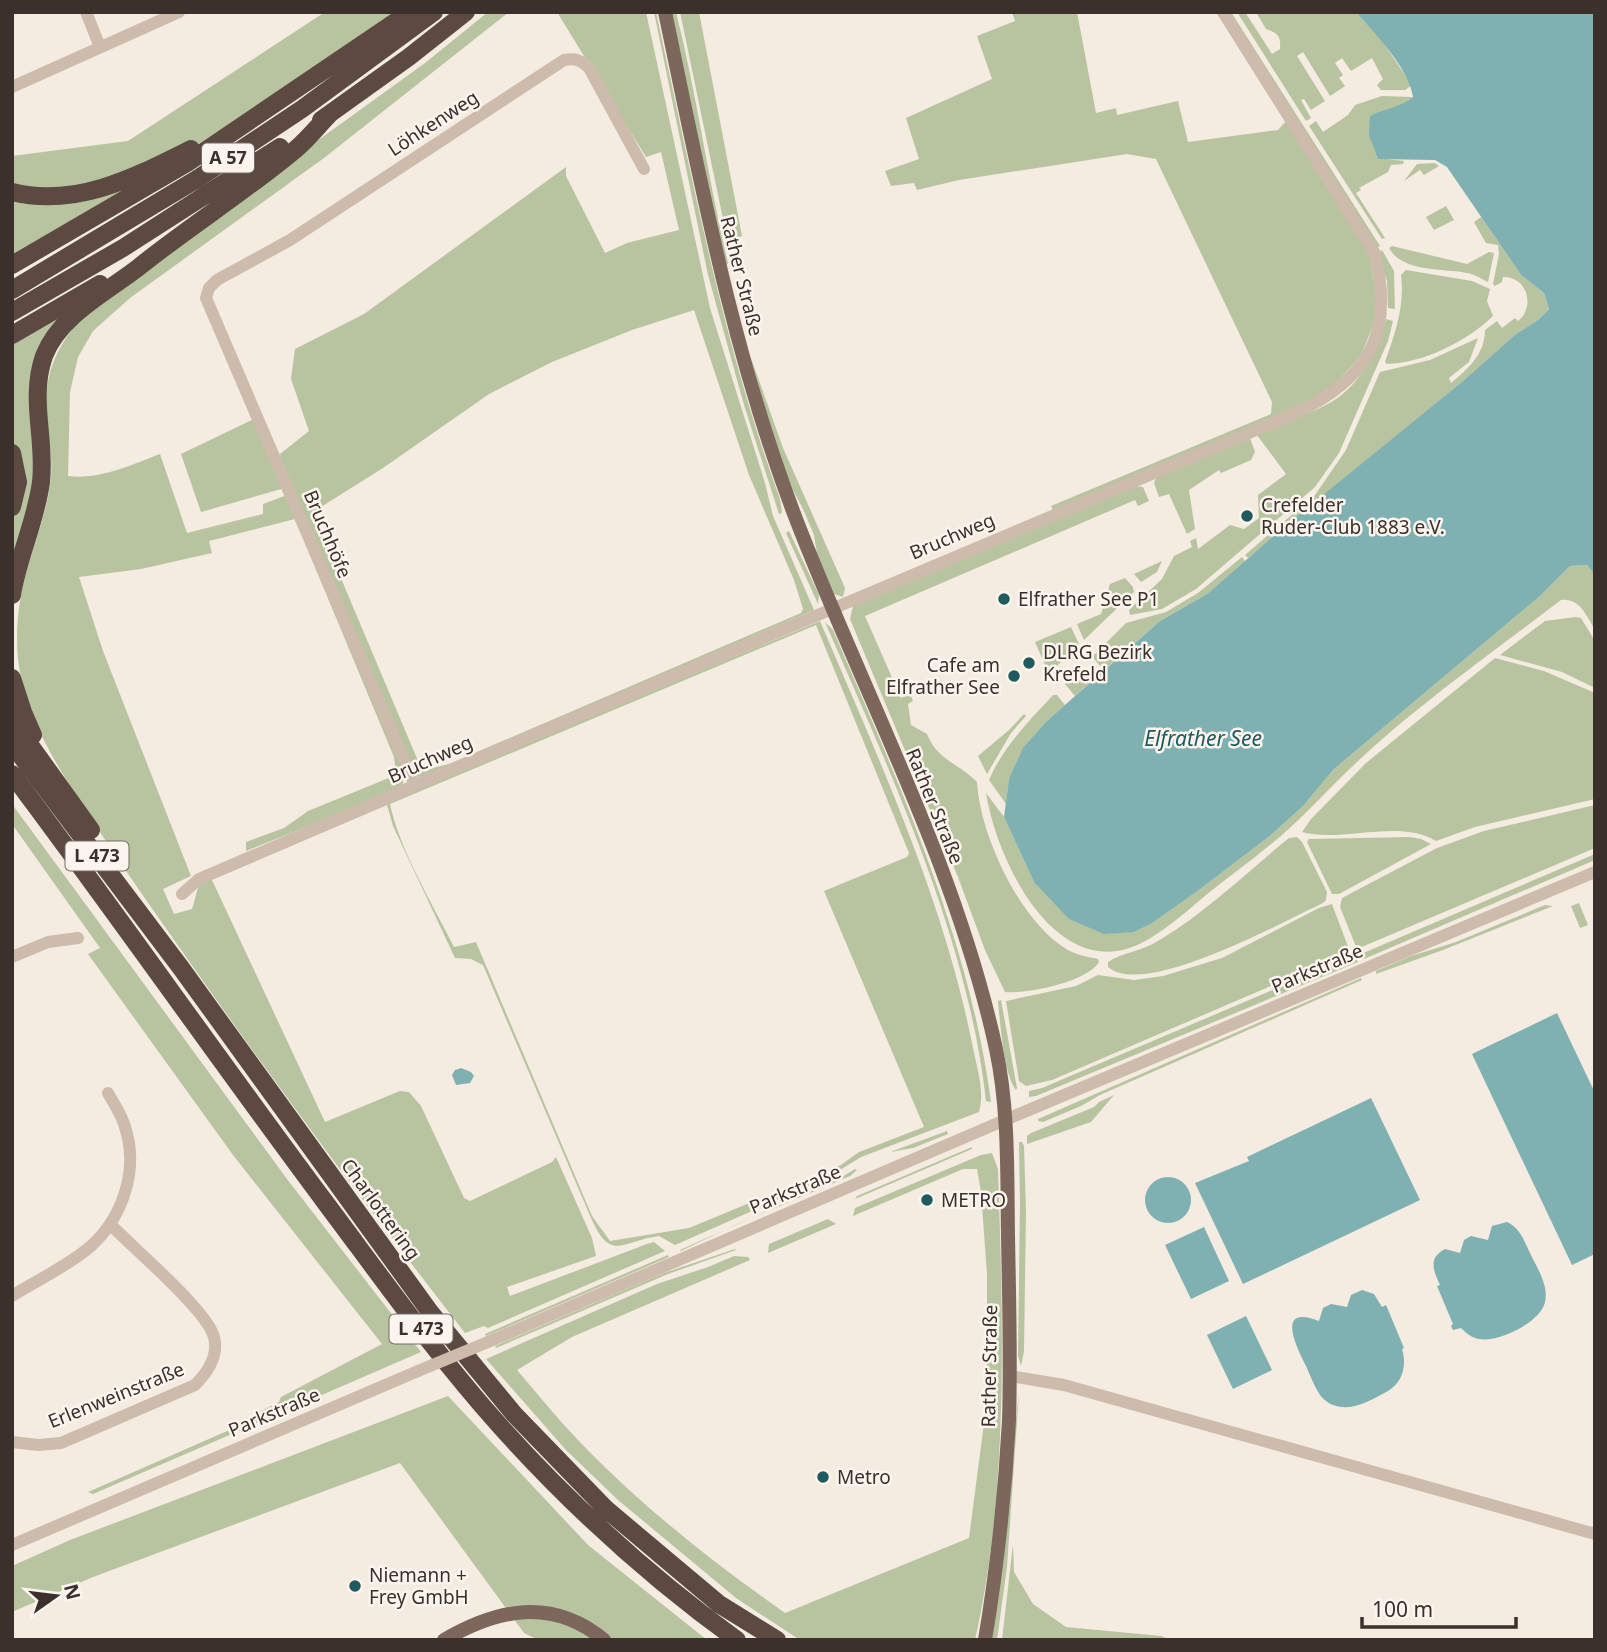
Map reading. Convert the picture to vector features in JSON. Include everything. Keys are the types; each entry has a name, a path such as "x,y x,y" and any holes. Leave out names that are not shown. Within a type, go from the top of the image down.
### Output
{"highway":[{"path":"12,265 187,163 410,12"},
{"name":"A 57","path":"12,290 217,166 302,109 433,12"},
{"name":"A 57","path":"12,312 124,248 329,115 466,12"},
{"path":"12,192 30,196 63,197 101,189 190,150 300,86"},
{"path":"12,595 37,507 41,479 36,406 38,378 54,338 72,317 298,148 329,115"},
{"path":"12,335 160,249"},
{"path":"12,453 18,482 12,507"},
{"path":"12,678 27,722 64,790"},
{"path":"12,720 64,790 181,968"},
{"name":"Charlottering","path":"12,744 181,968 430,1312 513,1414 606,1509 719,1604 777,1640"},
{"name":"Charlottering","path":"12,774 407,1312 500,1426 604,1530 652,1573 737,1640"},
{"path":"12,783 30,798"}],"main road":[{"name":"Rather Straße","path":"665,12 712,239 735,333 774,460 948,889 996,1051 1005,1120 1010,1376 1009,1424 993,1589 985,1640"},
{"path":"444,1640 488,1618 512,1612 535,1611 575,1622 604,1640"}],"street":[{"path":"86,12 100,47"},
{"path":"12,87 179,12"},
{"name":"Bruchweg","path":"182,894 199,879 379,803 415,785 1317,404 1332,395 1353,376 1368,355 1378,329 1382,305 1381,277 1374,252 1223,12"},
{"name":"Löhkenweg","path":"206,298 209,288 217,280 290,240 564,60 573,58 583,61 589,68 644,169"},
{"name":"Bruchhöfe","path":"206,298 415,785"},
{"name":"Parkstraße","path":"12,1545 1005,1120 1595,872"},
{"path":"12,957 48,942 78,938"},
{"path":"12,1296 90,1247 110,1224 120,1207 130,1177 130,1149 125,1125 108,1093"},
{"name":"Erlenweinstraße","path":"12,1442 38,1445 61,1443 195,1385 205,1376 212,1363 215,1348 208,1323 110,1224"},
{"path":"1010,1376 1064,1385 1595,1534"}],"green space":[{"path":"325,12 396,12 247,113 60,232 12,256 12,156 128,141"},
{"path":"488,12 509,12 324,158 130,298 93,331 78,357 70,392 68,476 104,474 160,454 187,533 263,514 263,504 287,495 299,518 209,541 212,553 141,569 79,577 103,651 191,876 163,889 174,914 192,909 202,883 212,880 325,1122 400,1091 409,1092 421,1106 464,1198 470,1201 552,1162 556,1157 592,1238 596,1256 507,1287 510,1296 647,1244 654,1242 665,1251 488,1328 484,1326 465,1333 270,1075 78,798 48,749 32,714 21,678 17,634 22,590 50,488 51,461 46,397 50,372 59,349 82,316 425,63"},
{"path":"557,12 646,12 710,308 773,516 814,610 422,778 413,774 284,472 280,454 309,431 291,379 295,349 364,314 566,167 566,176 605,253 627,243 679,230 661,152 646,157","holes":["694,310 749,475 794,580 803,609 801,613 449,764 421,768 313,512 383,468 489,394 552,362 632,330"]},
{"path":"654,12 725,319 759,439 780,499 782,513 779,514 744,405 708,275"},
{"path":"670,12 676,12 683,43 728,263 726,266"},
{"path":"680,12 699,12 742,236 728,243"},
{"path":"1012,12 1077,12 1096,113 1116,108 1117,115 1178,101 1188,142 1278,130 1287,120 1369,253 1377,298 1374,323 1362,353 1329,390 1292,410 1053,510 1051,506 1271,414 1272,402 1156,159 1127,154 959,180 917,190 914,183 891,186 885,171 919,159 906,118 992,79 977,36 1015,21"},
{"path":"1226,12 1231,12 1380,246 1376,248"},
{"path":"1237,12 1245,12 1272,54 1280,49 1279,38 1266,29 1256,12 1356,12 1382,41 1412,85 1405,90 1381,90 1377,85 1383,79 1372,58 1351,71 1342,58 1335,63 1343,75 1339,78 1345,86 1330,96 1303,52 1297,56 1325,101 1311,110 1304,99 1301,100 1311,118 1306,121"},
{"path":"1382,96 1413,97 1406,103 1378,158 1404,161 1403,164 1391,165 1388,172 1359,188 1361,190 1356,193 1385,238 1382,239 1309,126 1316,121 1323,132 1348,115 1355,105"},
{"path":"1435,163 1439,166 1424,175 1420,170 1404,181 1417,164"},
{"path":"1446,206 1454,220 1434,230 1426,217"},
{"path":"1481,217 1521,275 1544,293 1549,309 1248,558 1245,555 1315,495 1346,450 1380,372 1430,360 1478,338 1469,362 1449,378 1451,383 1479,354 1485,330 1497,321 1502,328 1515,318 1518,321 1524,315 1527,308 1526,293 1518,281 1503,277 1502,282 1495,286 1493,284 1499,254 1498,245 1486,243 1474,222"},
{"path":"1392,246 1467,264 1489,252 1494,253 1488,282 1470,274 1414,266 1395,256 1389,248"},
{"path":"1382,250 1394,271 1395,309 1388,308 1387,281 1377,254"},
{"path":"1406,270 1472,281 1490,289 1487,301 1493,316 1471,334 1444,349 1416,360 1387,364 1385,362 1400,309 1401,275"},
{"path":"64,314 51,332 35,496 12,580 12,342"},
{"path":"1386,319 1393,321 1388,341 1339,453 1315,487 1196,589 1162,609 1130,615 1129,610 1162,579 1174,556 1192,547 1190,541 1196,538 1198,549 1230,525 1244,529 1259,518 1258,495 1286,474 1257,435 1314,411 1352,386 1367,365"},
{"path":"751,358 783,448 845,588 843,597 834,594 818,559 814,535 786,477"},
{"path":"256,418 285,488 201,512 181,454"},
{"path":"1250,438 1255,452 1251,460 1221,473 1219,470 1189,490 1195,529 1187,534 1169,494 1159,497 1154,483 1157,475"},
{"path":"1135,486 1143,487 1149,501 1138,506 1135,500 865,616 901,698 910,694 913,701 908,704 911,725 927,734 942,756 977,782 986,828 995,853 1021,901 1036,922 1054,940 1072,952 1098,959 1099,962 1092,969 1070,981 1042,989 1005,992 985,950 958,877 850,619 853,606"},
{"path":"789,531 819,595 818,604 786,533"},
{"path":"305,543 404,768 403,784 389,794 246,851 246,842 284,828 308,811 396,775 394,757"},
{"path":"1242,557 1245,561 1207,594 1160,621 1104,670 1094,659 1094,655 1126,623 1166,612 1198,593"},
{"path":"1162,561 1157,572 1141,582 1134,574"},
{"path":"1587,565 1595,575 1595,630 1578,605 1561,600 1409,716 1272,843 1175,920 1141,943 1117,951 1091,950 1067,939 1046,921 1012,872 991,817 986,793 1004,817 1034,882 1134,932 1151,924 1271,835 1303,806 1334,769 1540,596 1570,566"},
{"path":"1125,578 1134,592 1084,640 1077,624 1101,614 1110,584"},
{"path":"1581,618 1595,641 1595,688 1562,672 1500,655 1545,621"},
{"path":"820,621 908,831 945,938 961,993 978,1072 981,1088 979,1112 861,1157 827,1178 675,1245 659,1236 619,1246 612,1245 598,1232 591,1218 483,965 471,959 455,958 393,826 387,805 390,800","holes":["816,625 909,853 907,857 824,891 924,1127 859,1152 841,1165 689,1228 610,1241 592,1216 476,942 454,947 408,857 390,804"]},
{"path":"825,622 833,630 928,861 966,980 981,1040 991,1102 986,1101 977,1039 962,978 923,856"},
{"path":"1071,627 1079,644 1049,674 1035,642"},
{"path":"1495,658 1544,671 1595,693 1595,799 1475,827 1436,841 1422,834 1406,831 1335,835 1302,832 1311,819 1366,763"},
{"path":"1082,668 1094,679 1075,696 1065,684"},
{"path":"1053,695 1057,695 1065,705 1048,720 1009,779 1006,804 989,780 1009,745"},
{"path":"1024,714 1026,716 1011,733 987,774 978,756"},
{"path":"12,804 287,1179 421,1352 93,1494 88,1492 234,1428 234,1425 279,1402 281,1397 382,1344 233,1155 88,954 100,948 12,824"},
{"path":"1595,805 1595,848 1357,949 1340,907 1342,898 1437,848 1484,831"},
{"path":"1297,837 1327,892 1323,903 1247,940 1182,966 1151,973 1126,974 1108,967 1108,962 1113,959 1152,944 1175,930 1289,838"},
{"path":"1410,837 1431,844 1339,894 1332,894 1307,842 1309,839"},
{"path":"1595,854 1595,860 1364,959 1361,954"},
{"path":"1579,903 1588,925 1580,928 1571,906"},
{"path":"1332,904 1350,952 1052,1080 1026,1086 1019,1081 1006,1001 1076,986 1098,975 1134,980 1163,976 1222,958 1319,908"},
{"path":"1545,905 1553,906 1376,974 1376,971 1411,956 1456,942"},
{"path":"1355,955 1358,962 1029,1097 1029,1091 1042,1088"},
{"path":"1361,978 1362,980 1100,1095 1081,1106 1043,1122 1038,1121 1038,1119"},
{"path":"1001,1000 1016,1090 1008,1073 1003,1048 998,1001"},
{"path":"1114,1095 1091,1122 1027,1144 1027,1136 1031,1133 1094,1107"},
{"path":"947,1131 948,1134 913,1148 890,1152"},
{"path":"1019,1142 1024,1146 1026,1210 1024,1351 1021,1366 1018,1356"},
{"path":"972,1149 855,1199 857,1196"},
{"path":"992,1153 998,1169 1001,1286 999,1465 986,1583 975,1640 800,1640 736,1598 618,1500 566,1450 486,1359 657,1284 734,1256 748,1257 750,1260 572,1337 517,1370 569,1431 625,1486 703,1552 785,1613 969,1538 986,1408 987,1372 987,1274 977,1169 963,1169 853,1216 855,1208 981,1155"},
{"path":"855,1169 857,1170 850,1176 749,1219"},
{"path":"828,1219 836,1224 768,1253 769,1244"},
{"path":"727,1229 681,1251 680,1250"},
{"path":"735,1249 668,1274 496,1348 495,1346 664,1273"},
{"path":"668,1255 669,1257 486,1336 485,1334"},
{"path":"1019,1392 1007,1567 997,1640 992,1640"},
{"path":"448,1396 588,1545 707,1640 538,1640 524,1633 400,1463 93,1577 12,1612 12,1566 70,1540"},
{"path":"1013,1544 1014,1572 1033,1604 1066,1627 1161,1636 1171,1640 1002,1640"}],"water":[{"name":"Elfrather See","path":"1356,12 1595,12 1595,575 1587,565 1570,566 1540,596 1334,769 1303,806 1271,835 1151,924 1134,932 1104,934 1069,919 1034,882 1004,817 1009,779 1023,748 1048,720 1160,621 1207,594 1284,527 1549,309 1544,293 1521,275 1447,167 1435,160 1378,159 1369,135 1370,116 1413,97 1398,63"},
{"path":"1557,1013 1595,1093 1595,1254 1572,1265 1472,1054"},
{"path":"461,1068 474,1076 470,1083 456,1085 452,1075 455,1070"},
{"path":"1371,1098 1420,1200 1243,1284 1195,1183 1249,1161 1247,1157"},
{"path":"1168,1177 1184,1184 1191,1200 1184,1216 1168,1223 1152,1216 1145,1200 1152,1184"},
{"path":"1507,1222 1521,1234 1541,1276 1546,1296 1542,1309 1518,1330 1497,1338 1479,1339 1461,1328 1453,1330 1437,1286 1440,1285 1434,1269 1436,1256 1445,1249 1460,1253 1464,1240 1471,1236 1488,1240 1492,1226"},
{"path":"1204,1227 1229,1281 1191,1299 1165,1245"},
{"path":"1362,1290 1374,1294 1382,1307 1386,1305 1404,1348 1402,1373 1393,1387 1372,1400 1348,1407 1336,1406 1324,1400 1316,1388 1294,1338 1293,1322 1297,1318 1305,1317 1319,1321 1323,1308 1331,1304 1347,1307 1351,1295"},
{"path":"1246,1316 1272,1370 1233,1389 1207,1335"}],"place":[{"name":"Crefelder Ruder-Club 1883 e.V.","path":"1247,516"},
{"name":"Elfrather See P1","path":"1004,599"},
{"name":"DLRG Bezirk Krefeld","path":"1029,663"},
{"name":"Cafe am Elfrather See","path":"1014,676"},
{"name":"METRO","path":"927,1200"},
{"name":"Metro","path":"823,1477"},
{"name":"Niemann + Frey GmbH","path":"355,1586"}]}
